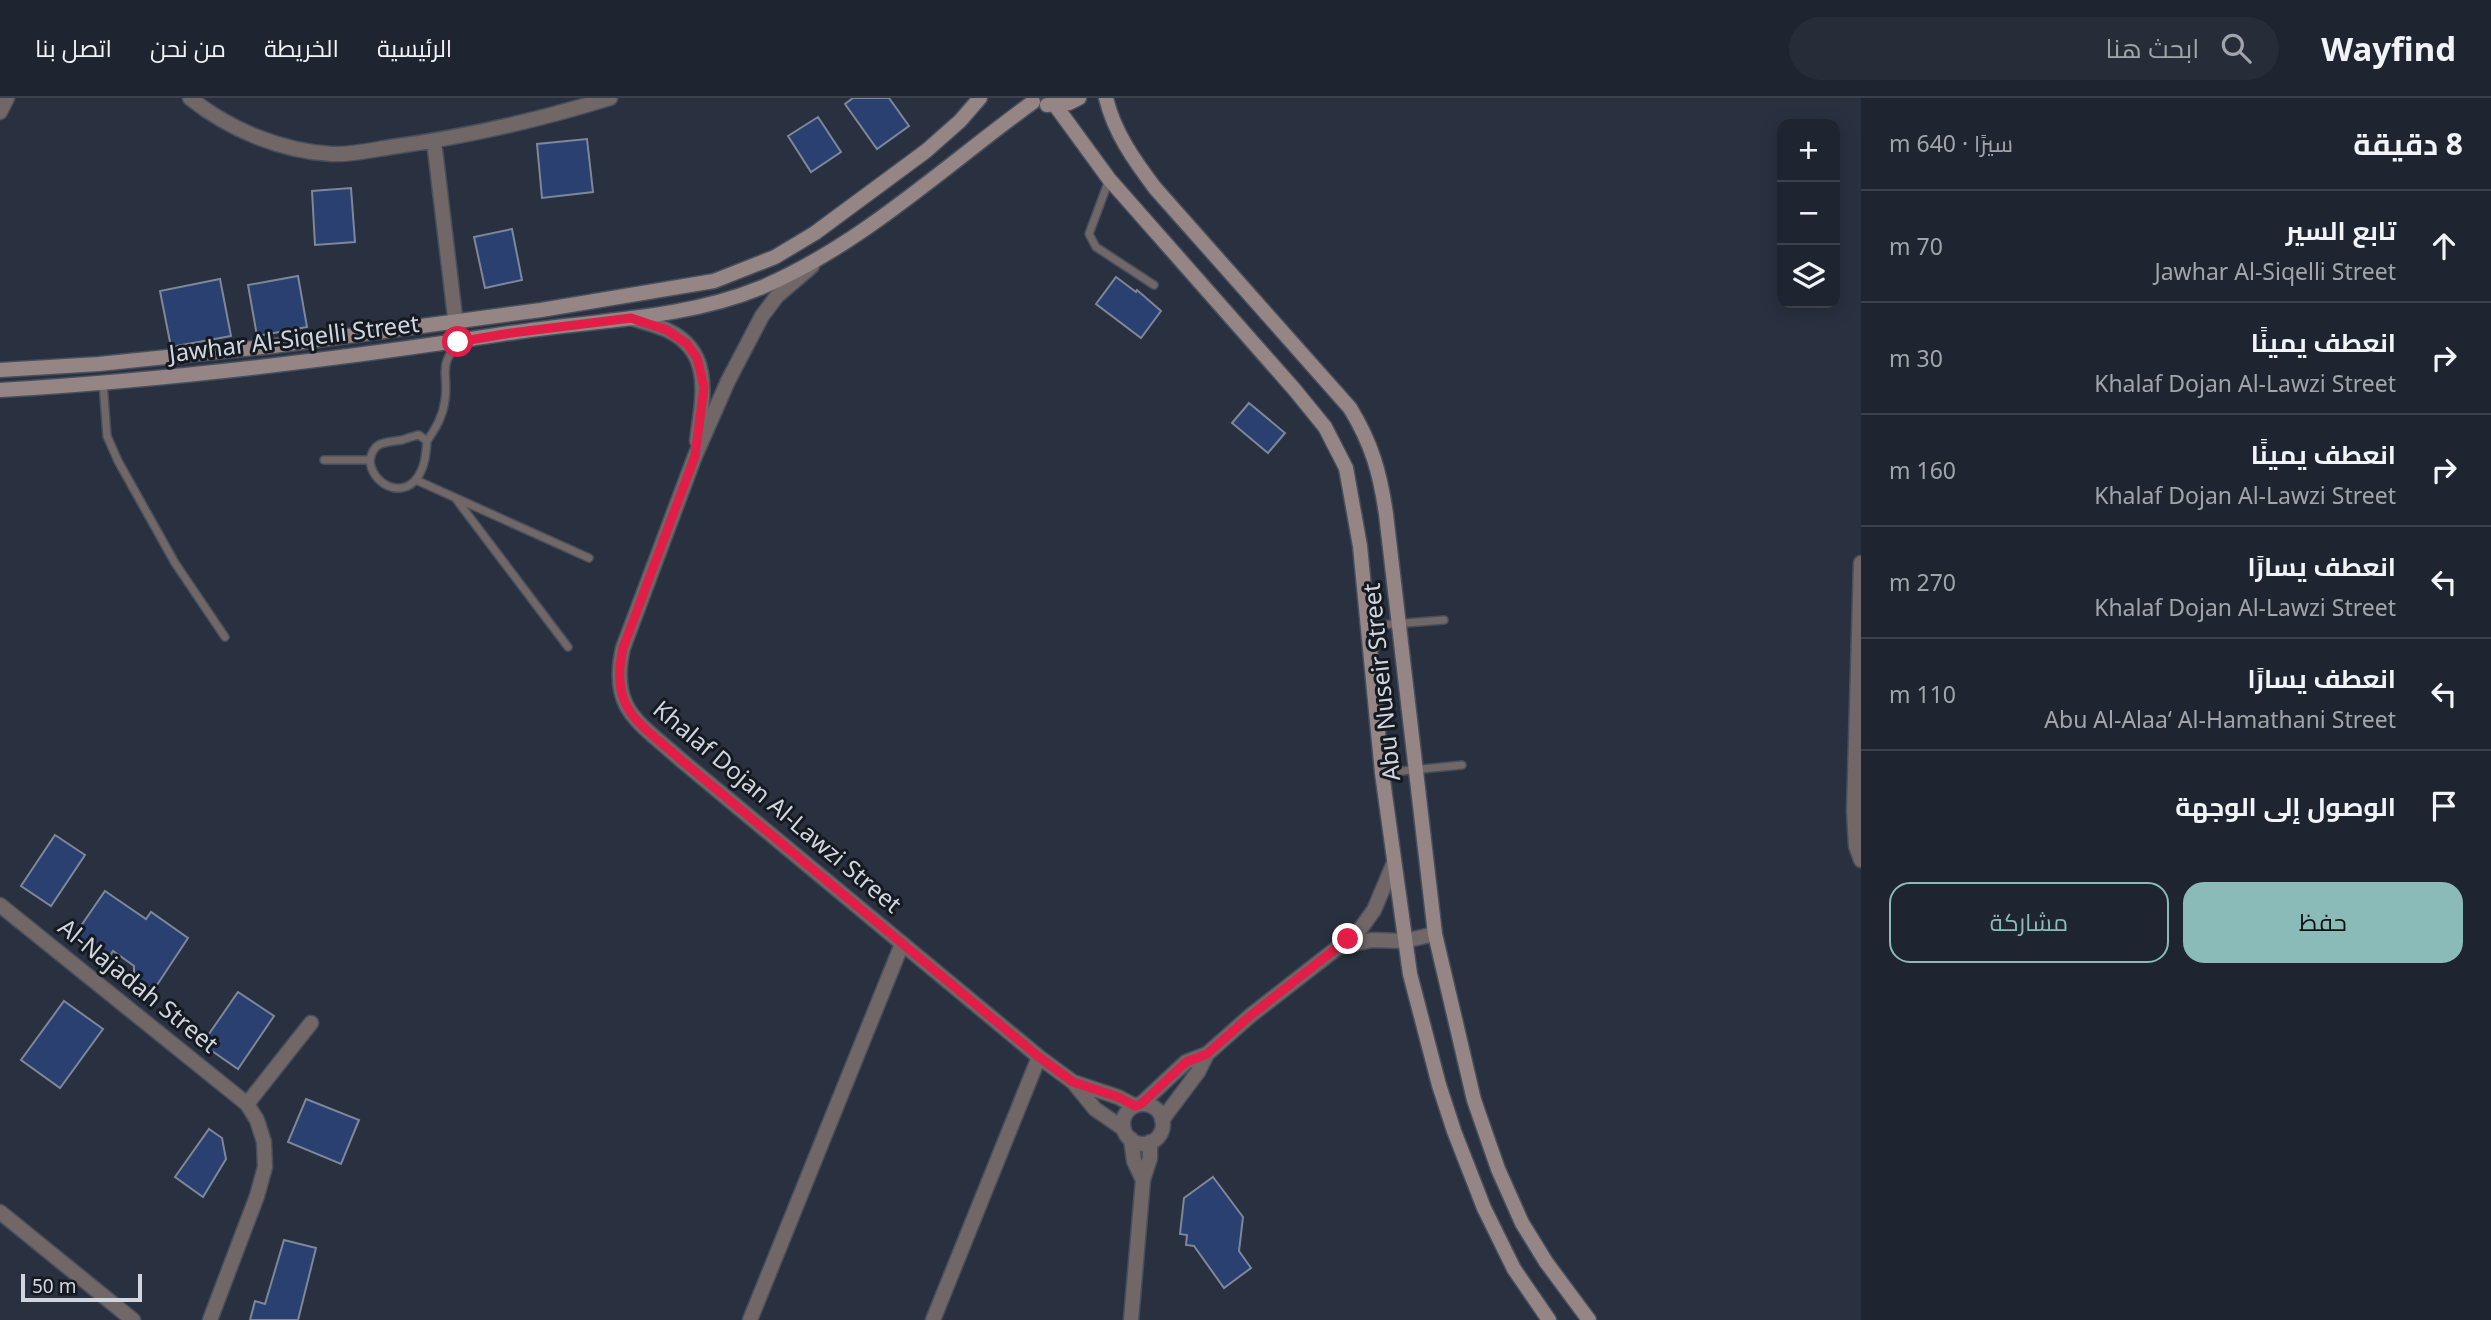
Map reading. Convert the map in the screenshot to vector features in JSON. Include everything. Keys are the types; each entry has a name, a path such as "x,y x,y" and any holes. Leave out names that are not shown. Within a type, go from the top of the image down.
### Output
{"main road":[{"name":"Jawhar Al-Siqelli Street","path":"0,370 99,364 273,346 541,310 714,281 760,264 815,233 897,173 960,121 980,98"},
{"path":"1030,100 1055,105 1079,98"},
{"name":"Abu Nuseir Street","path":"1106,98 1115,125 1132,157 1155,188 1320,373 1350,408 1365,432 1382,486 1435,934 1474,1100 1522,1223 1546,1262 1589,1320"},
{"name":"Jawhar Al-Siqelli Street","path":"0,390 103,383 458,342 631,318 690,308 743,294 776,280 829,251 911,195 1030,100"},
{"name":"Abu Nuseir Street","path":"1055,105 1109,179 1325,427 1346,468 1360,546 1382,773 1410,974 1439,1085 1469,1171 1514,1269 1549,1320"}],"street":[{"path":"0,112 7,98"},
{"path":"190,98 226,123 256,136 307,152 336,155 433,142 576,109 610,98"},
{"path":"433,142 458,342"},
{"name":"Khalaf Dojan Al-Lawzi Street","path":"829,251 777,296 762,316 728,381 695,456 623,648 618,671 619,690 625,705 635,718 681,760 1039,1057 1073,1082 1095,1109 1128,1134"},
{"name":"Khalaf Dojan Al-Lawzi Street","path":"631,318 667,330 687,344 697,358 704,387 695,456"},
{"path":"1861,564 1854,811 1856,846 1861,860"},
{"path":"1143,1180 1134,1161 1125,1116 1186,1062 1207,1054 1250,1016 1359,931 1369,917 1393,865"},
{"name":"Al-Najadah Street","path":"0,905 247,1104"},
{"path":"1338,947 1373,940 1404,941 1435,934"},
{"path":"750,1320 902,944"},
{"path":"210,1320 257,1196 265,1167 264,1142 257,1120 247,1104 311,1023"},
{"path":"1128,1134 1137,1143 1150,1142 1160,1133 1162,1120 1198,1072 1207,1054"},
{"path":"933,1320 1039,1057"},
{"name":"Khalaf Dojan Al-Lawzi Street","path":"1073,1082 1138,1105"},
{"path":"1138,1105 1155,1108 1162,1120"},
{"path":"1132,1320 1143,1180 1150,1158 1150,1142"},
{"path":"0,1212 133,1320"}],"lane":[{"path":"1109,179 1088,233 1096,247 1154,285"},
{"path":"427,441 419,435 382,441 374,449 370,460 375,478 385,485 398,488 416,480 423,466 427,441 443,408 445,362 458,342"},
{"path":"103,383 107,436 118,461 176,563 225,637"},
{"path":"324,460 370,460"},
{"path":"416,480 589,558"},
{"path":"456,498 568,647"},
{"path":"1366,626 1444,620"},
{"path":"1382,773 1462,765"}],"building":[{"path":"853,98 889,98 909,126 877,149 845,104"},
{"path":"818,117 841,152 811,172 788,136"},
{"path":"587,139 593,192 542,198 537,144"},
{"path":"351,188 355,242 315,245 312,191"},
{"path":"512,229 522,280 485,288 474,237"},
{"path":"298,276 307,327 257,336 248,285"},
{"path":"1116,277 1136,292 1137,290 1161,311 1141,338 1096,304"},
{"path":"220,279 231,336 171,347 160,291"},
{"path":"1249,403 1285,433 1268,453 1232,423"},
{"path":"55,835 85,855 51,906 21,886"},
{"path":"105,891 146,919 151,912 188,938 155,988 141,986 134,976 134,966 113,951 106,962 72,939"},
{"path":"238,992 274,1016 238,1069 202,1044"},
{"path":"64,1001 103,1029 60,1088 21,1060"},
{"path":"306,1099 359,1120 341,1164 288,1142"},
{"path":"209,1129 222,1138 226,1159 203,1197 175,1177"},
{"path":"1213,1177 1243,1217 1239,1251 1251,1268 1224,1288 1194,1246 1186,1245 1187,1235 1180,1234 1184,1198"},
{"path":"284,1240 316,1248 298,1320 250,1320 255,1301 265,1304"}],"route":[{"path":"458,342 631,318 667,330 687,344 697,358 704,387 695,456 623,648 618,671 619,690 625,705 635,718 681,760 1039,1057 1073,1082 1118,1097 1135,1106 1141,1104 1186,1062 1207,1054 1250,1016 1348,939"}]}
